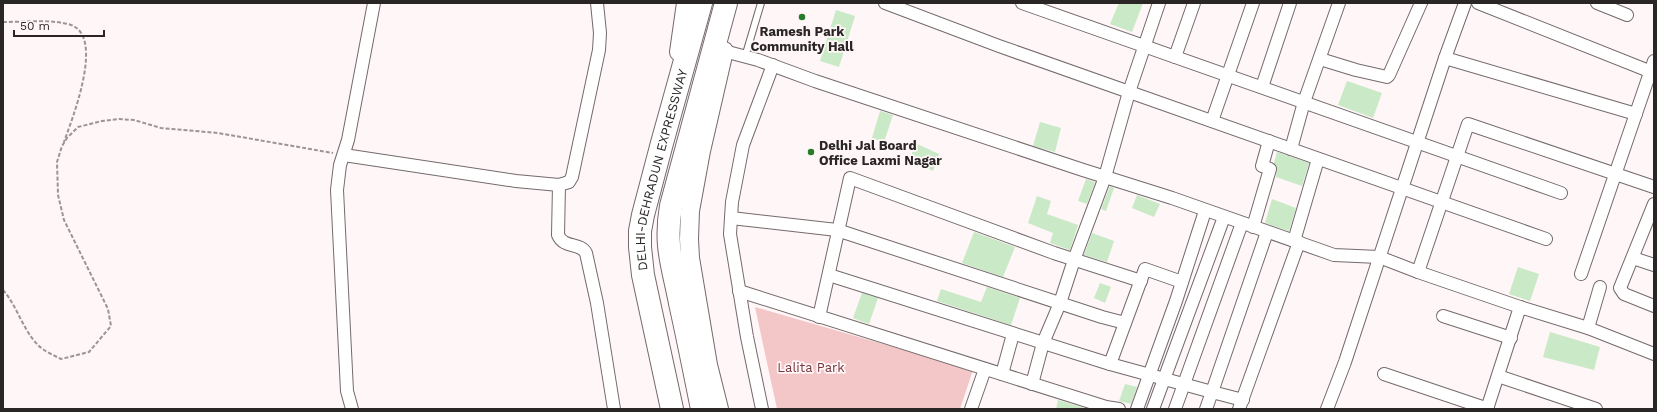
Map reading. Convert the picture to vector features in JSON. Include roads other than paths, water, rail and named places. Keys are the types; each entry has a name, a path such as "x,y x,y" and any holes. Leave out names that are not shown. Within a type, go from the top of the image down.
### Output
{"highway":[{"name":"DELHI-DEHRADUN EXPRESSWAY","path":"672,409 643,275 640,247 643,215 701,3"},
{"name":"DELHI-DEHRADUN EXPRESSWAY","path":"702,409 670,260 668,234 671,206 719,49 726,3"}],"street":[{"path":"352,409 346,392 337,197 339,171 344,155 374,3"},
{"path":"344,155 516,181 559,185 569,182 572,177 599,50 600,33 597,3"},
{"path":"673,105 686,3"},
{"path":"885,3 999,46 1546,239"},
{"path":"1022,3 1562,193"},
{"path":"1032,384 1043,343 1060,303 1074,260 1105,177 1129,92 1159,3"},
{"path":"1175,57 1194,3"},
{"path":"1212,121 1252,3"},
{"path":"1262,87 1290,3"},
{"path":"1291,149 1304,102 1339,3"},
{"path":"1320,58 1356,70 1387,77 1421,3"},
{"path":"1328,409 1345,362 1445,58 1466,3"},
{"path":"1478,3 1653,69 1581,274"},
{"path":"1597,3 1627,15"},
{"path":"719,409 708,365 690,258 689,239 690,211 719,49 773,65 815,81 1172,198 1334,255 1379,257 1520,307 1588,328 1654,354"},
{"path":"1445,58 1636,114"},
{"path":"762,409 739,291 730,234 736,176 743,145 773,65"},
{"path":"1418,272 1468,124 1654,187"},
{"path":"1175,409 1270,169 1262,166 1269,141"},
{"path":"829,275 1110,364 1212,392 1241,405 1296,241 1318,159"},
{"path":"819,317 829,275 837,230 850,178 1074,260 1141,281"},
{"path":"559,185 558,235 564,243 583,249 586,253 598,303 614,409"},
{"path":"1654,204 1620,290 1624,294 1654,306"},
{"path":"1137,409 1182,282 1205,210"},
{"path":"1153,409 1224,217"},
{"path":"731,218 837,230 1125,323"},
{"path":"1206,409 1267,232"},
{"path":"1632,258 1654,264"},
{"path":"1110,364 1145,269 1182,282"},
{"path":"1588,328 1600,287"},
{"path":"739,291 1106,407 1119,409"},
{"path":"1384,374 1488,409 1520,307"},
{"path":"1443,316 1511,338"},
{"path":"1002,374 1013,334"},
{"path":"971,409 985,369"},
{"path":"1498,376 1596,409"}],"lane":[{"path":"745,57 761,3"}],"place":[{"name":"Ramesh Park Community Hall","path":"802,17"},
{"name":"Delhi Jal Board Office Laxmi Nagar","path":"811,152"}],"park label":[{"name":"Lalita Park","path":"811,367"}]}
